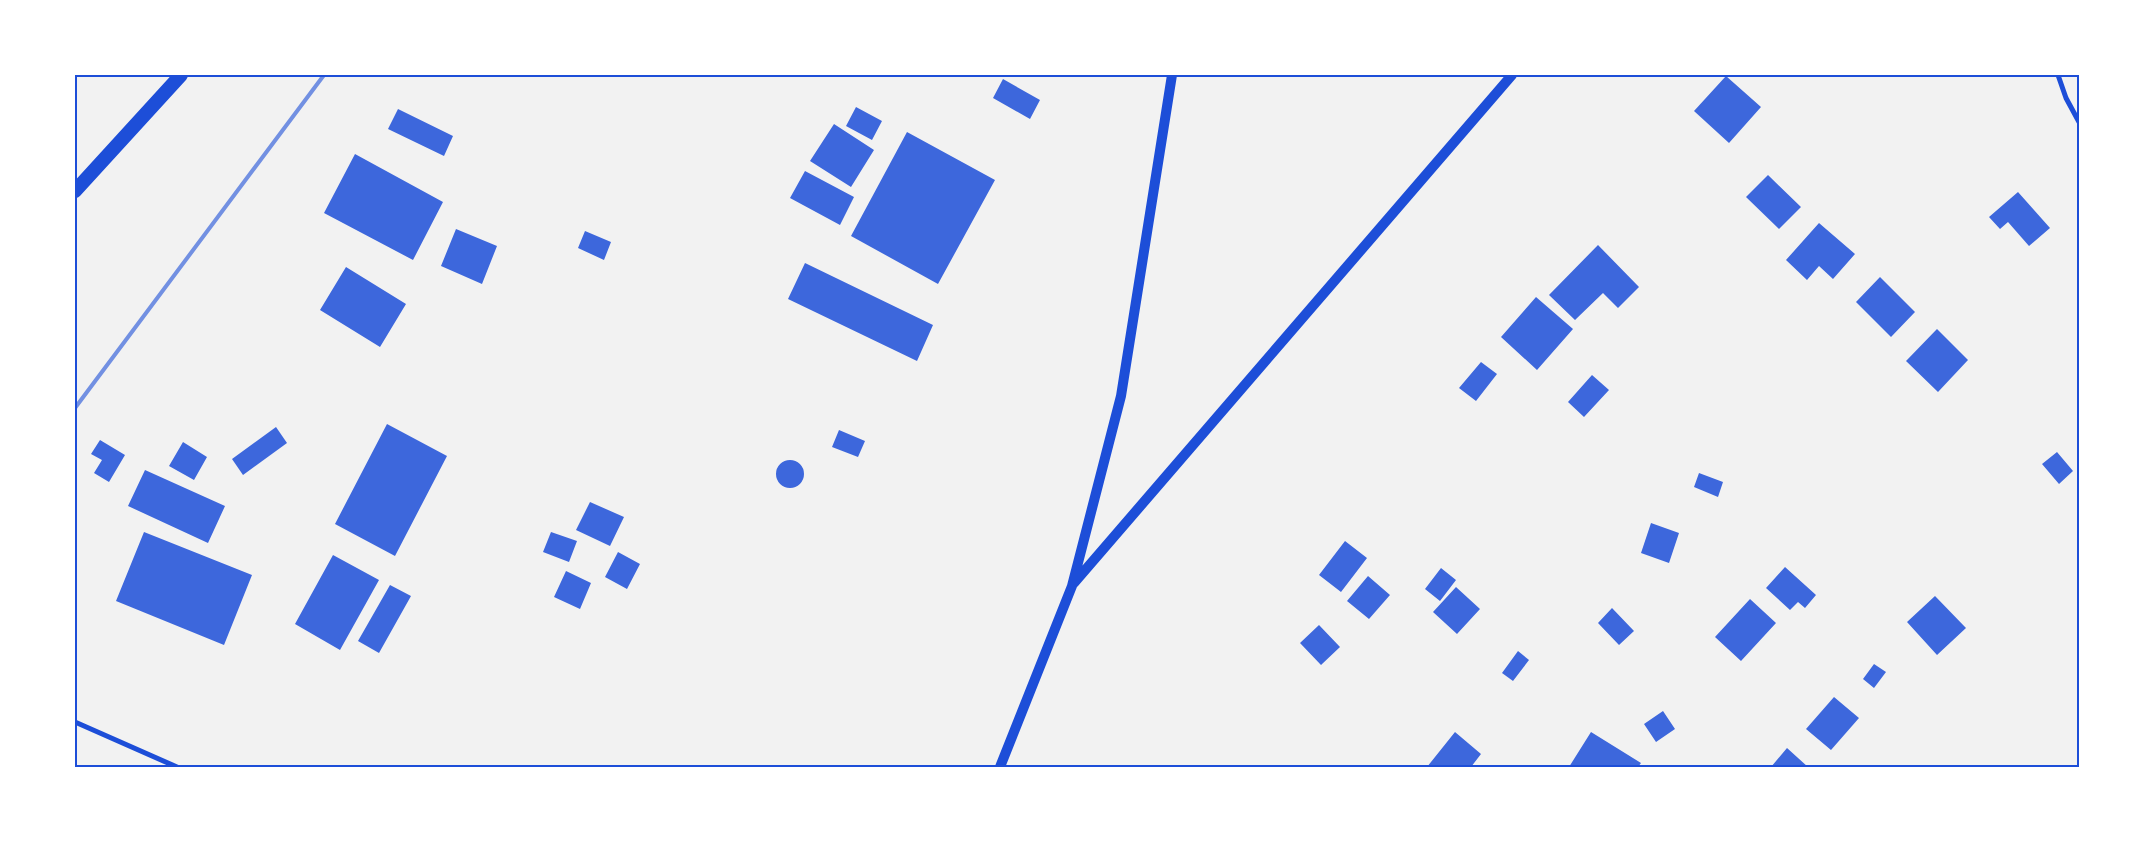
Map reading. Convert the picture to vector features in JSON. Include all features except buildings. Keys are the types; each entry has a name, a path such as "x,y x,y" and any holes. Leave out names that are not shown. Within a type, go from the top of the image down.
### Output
{"highway":[{"path":"75,190 181,75"}],"main road":[{"path":"1000,767 1072,586 1121,396 1172,75"},
{"path":"1072,586 1512,75"}],"street":[{"path":"2058,75 2066,98 2079,122"},
{"path":"75,722 177,767"}],"railway":[{"path":"75,408 324,75"}]}
